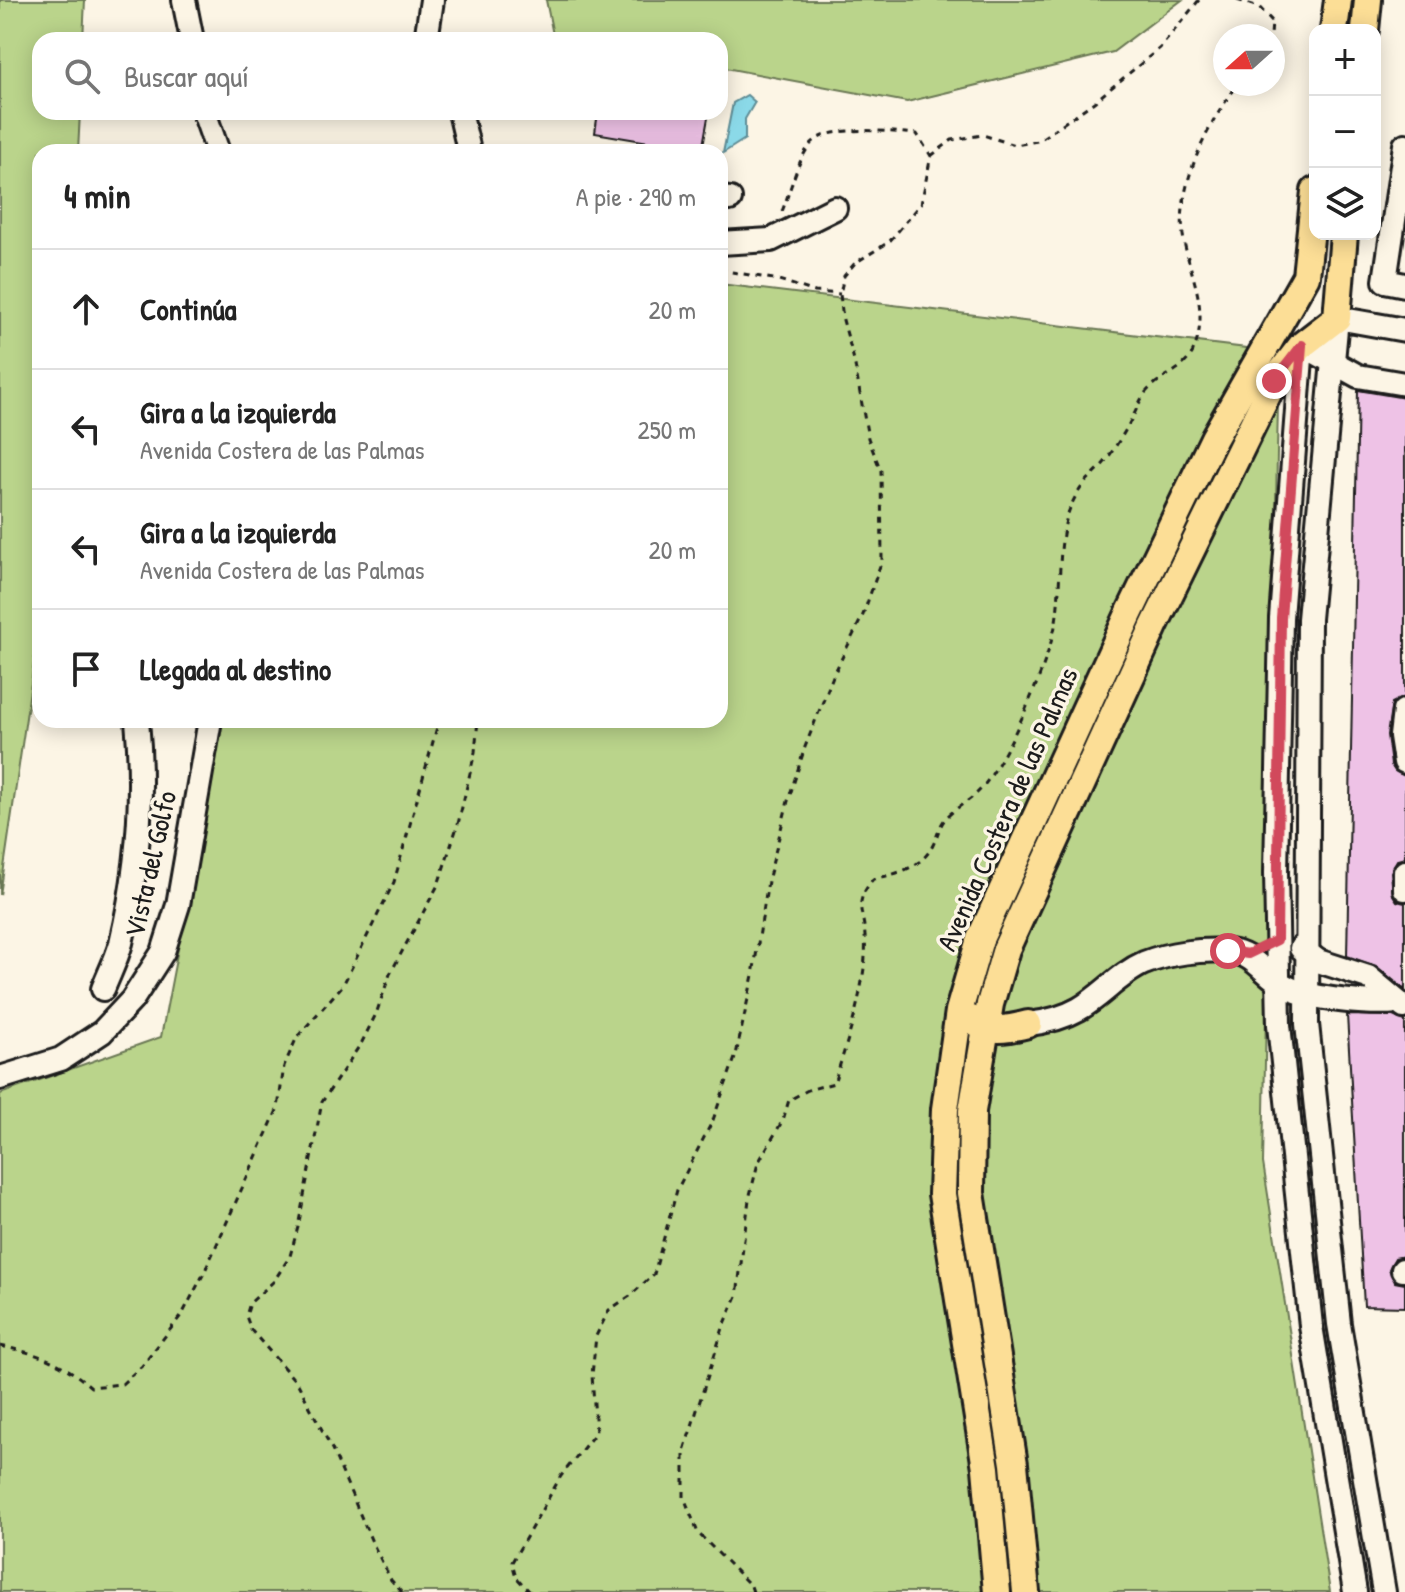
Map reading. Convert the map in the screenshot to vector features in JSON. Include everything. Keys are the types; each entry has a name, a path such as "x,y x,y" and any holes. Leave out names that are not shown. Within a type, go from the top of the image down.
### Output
{"main road":[{"path":"1335,24 1338,0"},
{"path":"1366,24 1368,0"},
{"name":"Avenida Costera de las Palmas","path":"997,1592 986,1468 942,1194 945,1109 959,1011 980,939 1129,614 1214,438 1306,276 1310,240"},
{"path":"1337,318 1344,240"},
{"path":"1302,345 1306,276"},
{"name":"Avenida Costera de las Palmas","path":"1026,1592 1014,1464 971,1193 972,1111 987,1017 1006,949 1154,626 1274,381 1302,345 1337,318"},
{"path":"959,1011 987,1017 1007,1010 1028,1024"}],"street":[{"path":"184,0 190,32"},
{"path":"427,32 432,0"},
{"path":"207,120 215,144"},
{"path":"462,120 468,144"},
{"path":"1405,145 1385,281 1405,285"},
{"path":"728,243 771,240 835,208"},
{"path":"1383,1592 1331,1262 1307,1024 1309,619 1337,318 1405,330"},
{"path":"1355,1592 1313,1342 1279,1025 1277,940 1281,618 1302,345 1358,376 1405,384"},
{"path":"1404,711 1401,736 1405,762"},
{"path":"103,989 120,945 137,846 141,759 138,728"},
{"name":"Vista del Golfo","path":"0,1078 61,1059 102,1032 132,1000 163,952 178,905 209,728"},
{"path":"1405,872 1405,889"},
{"path":"1028,1024 1053,1021 1082,1008 1109,985 1144,963 1182,953 1228,951 1248,954 1277,940 1295,943 1318,961 1368,977 1401,1005"},
{"path":"1248,954 1278,982 1308,994 1401,1005"},
{"path":"1346,999 1348,971"},
{"path":"1304,1267 1331,1262"}],"path":[{"path":"530,1592 516,1577 512,1562 561,1476 596,1432 592,1375 596,1336 609,1310 654,1274 677,1190 713,1120 736,1055 768,881 788,801 805,747 833,676 863,615 882,560 881,471 868,438 854,360 843,320 840,294 844,276 855,263 889,242 921,204 931,156 952,140 983,135 1015,145 1038,141 1094,102 1160,48 1199,0"},
{"path":"1237,0 1259,7 1272,24"},
{"path":"753,1592 729,1562 698,1533 684,1497 684,1451 718,1340 737,1296 749,1199 758,1163 783,1120 789,1100 808,1090 834,1083 863,970 865,935 860,913 863,892 873,879 894,874 922,861 933,845 941,824 954,809 979,792 988,779 1018,724 1043,667 1056,622 1065,517 1080,489 1105,462 1146,392 1191,358 1198,335 1201,306 1183,235 1185,195 1197,159 1229,96"},
{"path":"771,240 807,147 820,134 847,131 917,134 931,156"},
{"path":"728,271 779,280 815,292 840,294"},
{"path":"0,1346 38,1354 70,1369 91,1387 122,1384 142,1366 183,1313 224,1232 278,1108 284,1066 297,1037 343,985 394,882 437,728"},
{"path":"402,1592 391,1580 372,1542 332,1449 298,1384 251,1330 246,1316 250,1303 274,1281 290,1256 322,1102 362,1042 390,974 438,885 458,824 475,752 477,728"}],"green space":[{"path":"0,0 85,0 83,32 32,32 32,120 80,120 78,144 32,144 32,677 0,895"},
{"path":"546,0 1182,0 1113,52 907,102 728,68 728,32 552,32"},
{"path":"728,285 1279,352 1263,1163 1330,1592 0,1592 0,1094 161,1037 220,728 728,728"}],"water":[{"path":"747,95 755,102 745,119 745,139 728,150 728,144 725,144 733,103"}],"building":[{"path":"597,120 708,120 703,144 660,144 595,133"},
{"path":"1358,390 1405,398 1405,697 1392,703 1387,735 1391,765 1405,776 1405,858 1397,860 1391,872 1393,895 1397,901 1405,903 1405,990 1376,966 1347,956"},
{"path":"1347,1015 1393,1016 1405,1021 1405,1256 1395,1258 1389,1269 1395,1282 1405,1284 1405,1307 1364,1306"}],"route":[{"path":"1228,951 1248,954 1277,940 1281,618 1302,345 1274,381"}]}
